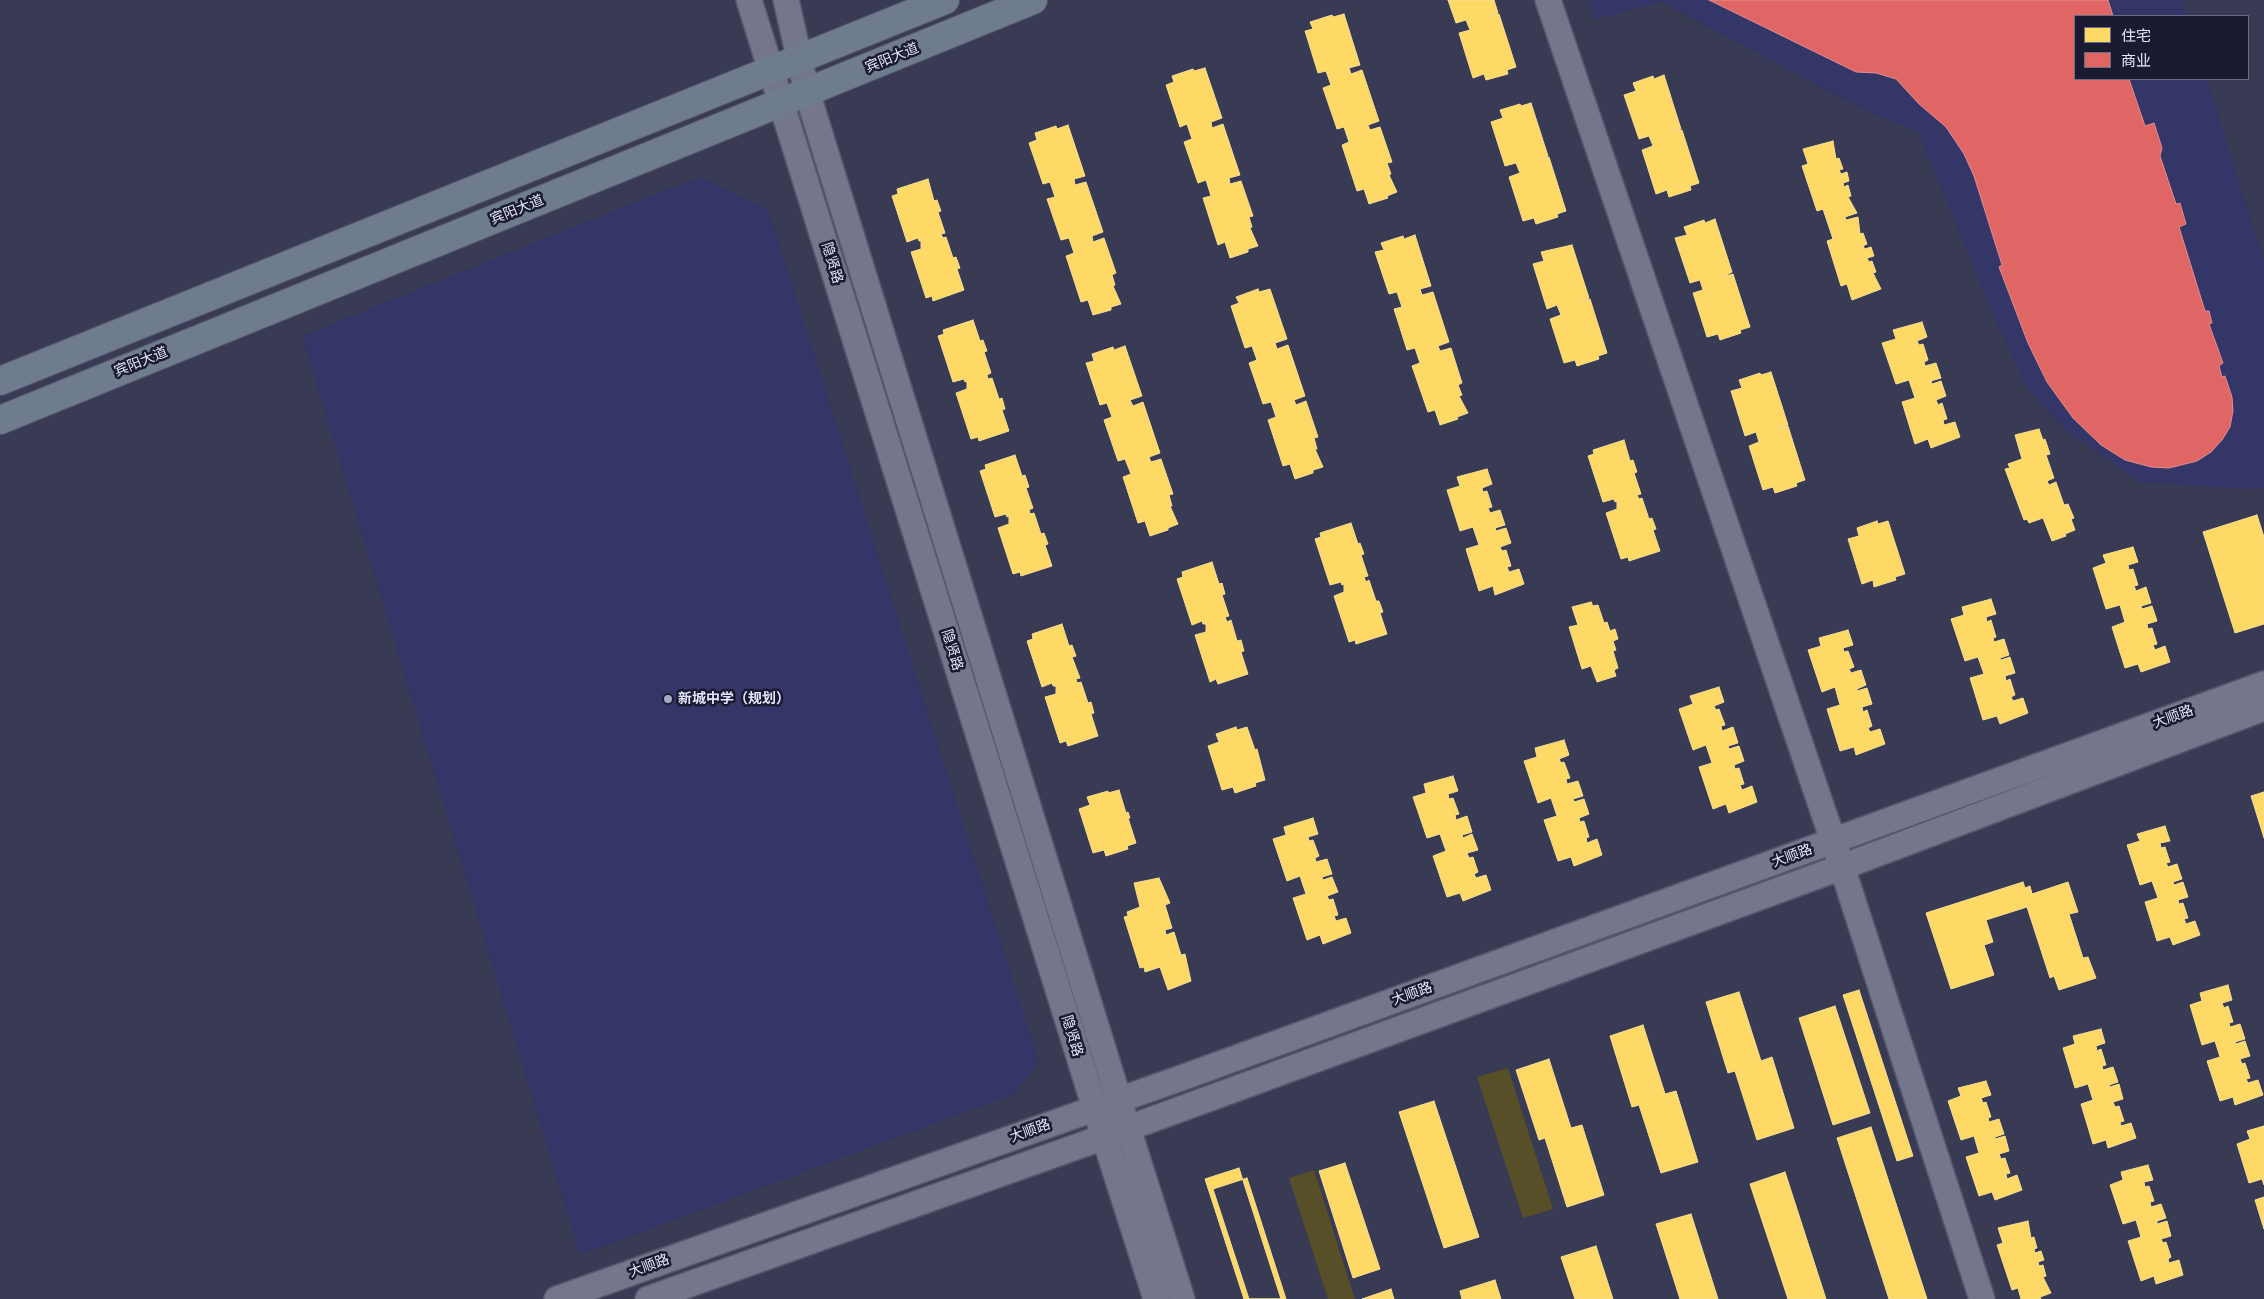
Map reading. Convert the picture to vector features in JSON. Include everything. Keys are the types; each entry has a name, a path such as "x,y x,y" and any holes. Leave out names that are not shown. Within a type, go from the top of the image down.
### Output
{"highway":[{"path":"0,381 945,0"},
{"name":"宾阳大道","path":"0,420 1033,0"}],"street":[{"name":"隐贤路","path":"749,0 1094,1108 1156,1299"},
{"name":"隐贤路","path":"786,0 798,58 808,92 1182,1299"},
{"path":"1548,0 1842,867 1982,1299"},
{"name":"大顺路","path":"557,1299 1119,1100 2264,684"},
{"name":"大顺路","path":"648,1299 1104,1137 1842,867 2264,708"}],"shaded area":[{"path":"1589,0 2182,0 2187,15 2074,15 2074,80 2207,80 2264,262 2264,488 2247,489 2139,482 2067,431 2027,388 1989,305 1918,132 1863,109 1662,2 1595,19"},
{"name":"新城中学（规划）","path":"699,177 768,209 1039,1063 1013,1094 580,1255 302,336"},
{"path":"1508,1068 1553,1209 1523,1218 1477,1077"},
{"path":"1314,1170 1355,1299 1328,1299 1289,1178"}],"building: 住宅":[{"path":"1448,0 1494,0 1498,13 1489,16 1499,14 1516,67 1507,70 1508,74 1486,80 1484,74 1473,78 1459,33 1470,30 1466,20 1456,23"},
{"path":"1344,14 1360,65 1349,68 1351,74 1362,70 1379,121 1368,125 1370,130 1380,127 1392,162 1387,163 1391,174 1389,175 1397,192 1387,196 1388,198 1369,204 1364,189 1357,191 1342,145 1349,142 1344,127 1337,129 1323,88 1331,85 1326,71 1318,73 1305,31 1313,29 1310,22 1332,15 1333,17"},
{"path":"1205,68 1222,118 1211,122 1212,128 1223,124 1240,175 1229,178 1230,184 1241,181 1253,216 1249,217 1252,227 1250,228 1258,246 1248,249 1248,252 1230,258 1225,242 1218,245 1203,198 1211,196 1206,180 1198,183 1184,142 1192,139 1187,124 1180,127 1166,85 1174,82 1172,76 1193,69 1194,71"},
{"path":"1664,75 1681,129 1672,131 1682,130 1699,183 1690,186 1691,190 1669,197 1667,190 1656,194 1642,150 1653,146 1649,136 1639,139 1624,95 1636,91 1633,83 1653,76 1654,79"},
{"path":"1531,103 1548,156 1539,159 1549,157 1566,211 1557,214 1558,217 1536,224 1534,218 1523,221 1509,177 1520,173 1516,163 1505,166 1491,122 1503,118 1500,110"},
{"path":"1068,125 1085,176 1074,179 1075,185 1086,182 1103,232 1092,236 1093,242 1104,238 1116,273 1112,275 1115,285 1113,286 1121,304 1111,307 1111,310 1093,315 1088,300 1081,302 1066,256 1074,253 1069,238 1061,240 1047,199 1055,197 1050,182 1043,184 1029,143 1037,140 1035,133 1056,126 1057,129"},
{"path":"1833,141 1836,159 1839,158 1843,169 1839,170 1841,174 1847,172 1849,181 1843,183 1844,187 1848,185 1851,196 1848,197 1857,213 1845,217 1846,220 1858,217 1860,234 1863,233 1867,244 1863,246 1865,249 1871,247 1874,256 1867,258 1869,262 1872,261 1876,272 1873,273 1881,289 1852,300 1847,284 1841,286 1827,241 1833,239 1823,209 1817,211 1802,166 1808,164 1803,149"},
{"path":"928,179 934,201 937,200 941,211 938,212 945,233 941,234 943,238 946,237 953,258 956,257 960,268 957,269 964,290 933,301 932,296 926,298 911,252 921,249 921,241 918,238 907,242 892,196 898,194 897,189"},
{"path":"1715,219 1732,272 1723,277 1733,274 1750,327 1740,330 1741,333 1720,340 1718,334 1707,337 1693,293 1703,290 1700,280 1690,283 1675,238 1687,235 1684,227 1704,220 1705,223"},
{"path":"1415,235 1431,286 1420,289 1422,295 1433,292 1449,342 1438,346 1440,351 1451,348 1462,383 1458,385 1462,395 1459,396 1468,413 1457,417 1458,419 1440,425 1435,410 1428,412 1412,366 1420,363 1415,348 1407,350 1394,309 1402,307 1397,292 1389,294 1375,252 1384,250 1381,243 1403,236 1404,239"},
{"path":"1572,245 1589,298 1580,301 1590,299 1607,353 1598,356 1599,359 1577,366 1575,360 1564,363 1550,319 1561,315 1557,305 1547,309 1533,264 1544,261 1541,252"},
{"path":"1258,289 1259,292 1270,289 1287,339 1275,343 1277,349 1288,345 1305,396 1294,400 1296,405 1306,401 1318,437 1314,438 1317,449 1315,449 1323,467 1313,470 1313,473 1295,479 1290,464 1283,466 1268,420 1276,417 1271,402 1263,404 1249,363 1257,360 1252,346 1245,348 1231,306 1239,303 1236,297"},
{"path":"973,320 980,341 983,340 987,351 984,352 991,373 987,375 988,379 992,378 999,399 1002,398 1005,409 1002,410 1009,431 979,441 978,437 971,439 956,393 967,389 967,381 965,382 964,379 953,382 938,336 944,334 943,330"},
{"path":"1922,322 1927,337 1917,341 1919,345 1923,344 1928,360 1924,362 1925,366 1936,363 1941,378 1931,381 1932,384 1941,381 1946,396 1936,400 1938,405 1942,403 1947,419 1943,420 1944,425 1955,422 1960,437 1931,448 1928,439 1915,444 1902,402 1915,398 1909,380 1896,384 1882,343 1896,339 1893,330"},
{"path":"1125,346 1142,396 1130,400 1133,406 1143,402 1160,453 1149,457 1151,462 1161,459 1173,494 1169,495 1172,506 1170,506 1178,524 1168,528 1168,530 1150,536 1145,521 1138,523 1123,477 1131,474 1125,459 1118,461 1104,420 1112,417 1107,403 1100,405 1086,363 1094,361 1092,354 1113,347 1114,350"},
{"path":"1771,372 1788,425 1778,428 1788,426 1805,480 1796,483 1797,486 1775,493 1773,487 1763,490 1749,446 1759,442 1756,432 1745,436 1731,391 1742,388 1739,380 1760,373 1761,375"},
{"path":"2039,429 2050,454 2046,455 2054,478 2047,481 2049,485 2056,482 2064,505 2068,504 2074,518 2071,519 2075,530 2065,534 2066,536 2052,541 2043,518 2029,523 2027,519 2024,520 2005,469 2010,468 2008,464 2022,459 2015,435"},
{"path":"1624,440 1630,461 1633,460 1637,472 1634,473 1641,494 1637,495 1639,499 1642,498 1649,519 1652,518 1656,529 1653,530 1660,551 1629,561 1628,557 1621,559 1606,513 1617,509 1617,501 1615,502 1614,499 1603,502 1588,456 1594,454 1593,450"},
{"path":"1015,455 1022,476 1025,475 1029,487 1026,488 1033,508 1029,510 1030,514 1034,513 1041,534 1044,533 1048,544 1045,545 1052,566 1021,576 1020,572 1013,574 998,528 1009,524 1009,516 1007,517 1006,514 995,517 980,471 986,469 985,465"},
{"path":"1487,469 1492,484 1482,488 1483,492 1487,491 1492,507 1488,508 1490,513 1500,510 1505,525 1495,528 1496,531 1506,528 1511,543 1500,547 1502,551 1506,550 1511,566 1507,567 1509,572 1519,569 1524,584 1495,595 1493,586 1479,591 1466,549 1479,545 1473,527 1460,531 1447,490 1460,486 1457,477"},
{"path":"2257,515 2264,537 2264,624 2235,633 2203,532"},
{"path":"1877,521 1878,524 1888,521 1905,574 1895,577 1896,580 1874,587 1873,580 1862,584 1848,539 1859,536 1857,528"},
{"path":"1351,523 1358,544 1360,543 1364,554 1361,555 1368,576 1364,577 1366,582 1369,580 1376,601 1379,601 1383,612 1380,613 1387,634 1356,644 1355,640 1349,642 1334,596 1344,592 1344,584 1342,585 1341,582 1330,585 1315,539 1321,537 1320,533"},
{"path":"2133,547 2138,562 2128,565 2129,570 2133,569 2138,585 2134,586 2136,591 2146,587 2151,603 2141,606 2142,609 2152,606 2157,621 2147,624 2148,629 2152,628 2157,644 2153,645 2155,650 2165,646 2170,662 2141,672 2138,664 2125,668 2112,627 2125,622 2120,605 2106,609 2093,568 2106,563 2103,555"},
{"path":"1212,562 1219,584 1222,583 1225,594 1222,595 1229,616 1225,617 1227,622 1231,620 1237,641 1241,640 1244,651 1241,652 1248,674 1218,684 1216,679 1210,682 1195,635 1206,632 1206,624 1203,624 1202,621 1192,625 1177,579 1183,577 1182,572"},
{"path":"1991,599 1996,614 1986,617 1987,622 1991,620 1996,637 1993,638 1994,642 2004,639 2009,655 2000,658 2001,660 2010,657 2015,673 2005,676 2006,681 2010,679 2015,695 2011,697 2013,701 2023,698 2028,713 2000,724 1997,716 1983,720 1970,678 1984,674 1978,657 1965,661 1951,619 1964,615 1962,607"},
{"path":"1591,602 1593,606 1598,605 1604,623 1607,622 1610,631 1615,629 1618,639 1613,641 1616,650 1613,651 1618,668 1614,670 1616,676 1597,682 1591,666 1582,669 1569,627 1578,625 1572,607"},
{"path":"1062,624 1069,646 1072,645 1076,656 1072,657 1080,678 1076,679 1077,683 1081,682 1088,703 1091,702 1094,713 1091,714 1098,736 1068,746 1066,741 1060,743 1045,697 1056,694 1056,686 1053,686 1052,683 1042,687 1027,641 1033,639 1032,634"},
{"path":"1848,630 1853,645 1843,648 1844,652 1848,651 1854,667 1849,669 1851,673 1861,670 1866,685 1857,689 1857,691 1867,688 1872,704 1862,707 1863,712 1867,710 1872,726 1868,728 1870,732 1880,729 1885,744 1856,755 1854,747 1840,751 1827,709 1840,705 1835,687 1822,692 1808,650 1821,646 1819,638"},
{"path":"1719,687 1724,702 1714,706 1716,710 1719,709 1725,725 1721,726 1722,731 1733,727 1738,743 1728,746 1729,749 1739,746 1744,761 1734,765 1735,769 1739,768 1744,784 1740,785 1742,790 1752,786 1757,802 1729,813 1726,804 1713,809 1699,767 1712,763 1706,745 1693,750 1679,709 1693,704 1690,696"},
{"path":"1236,727 1237,730 1247,727 1255,750 1257,749 1265,780 1255,783 1256,786 1235,793 1233,787 1222,790 1208,746 1219,742 1216,734"},
{"path":"1564,740 1569,755 1559,759 1561,763 1564,762 1570,778 1566,779 1567,784 1578,781 1583,796 1573,799 1574,802 1584,799 1589,814 1579,818 1580,822 1584,821 1589,837 1586,838 1587,843 1597,839 1602,855 1574,866 1571,857 1558,861 1544,820 1557,816 1551,798 1538,803 1524,761 1537,757 1535,748"},
{"path":"1453,776 1458,791 1448,794 1449,799 1453,798 1459,814 1455,815 1456,820 1467,816 1472,832 1462,835 1463,838 1472,834 1478,850 1467,853 1469,858 1473,857 1478,872 1474,874 1476,878 1486,875 1491,890 1463,901 1460,893 1447,897 1433,856 1446,851 1440,834 1427,838 1413,797 1426,793 1424,784"},
{"path":"1119,790 1126,813 1128,812 1130,818 1128,818 1136,843 1127,846 1128,849 1106,856 1104,850 1093,853 1079,809 1090,805 1087,797"},
{"path":"2264,792 2264,838 2251,796"},
{"path":"1313,818 1318,834 1308,837 1309,841 1313,840 1319,856 1315,858 1316,862 1327,859 1332,874 1322,877 1323,880 1332,877 1338,892 1327,896 1329,900 1333,899 1338,915 1334,916 1336,921 1346,918 1351,933 1323,944 1320,935 1307,940 1293,898 1306,894 1300,876 1287,881 1273,839 1286,835 1284,827"},
{"path":"2165,826 2170,841 2160,843 2161,848 2165,847 2170,862 2166,863 2168,867 2177,864 2182,879 2173,882 2174,885 2183,882 2188,897 2178,900 2179,904 2183,903 2188,918 2184,919 2186,924 2195,921 2200,935 2173,945 2170,937 2157,941 2145,902 2158,898 2152,881 2140,885 2127,845 2140,841 2137,834"},
{"path":"1159,878 1170,903 1165,905 1172,928 1165,930 1166,935 1174,932 1181,955 1185,954 1191,981 1168,990 1160,967 1145,972 1144,967 1140,968 1124,917 1128,916 1127,912 1140,907 1134,883"},
{"path":"2023,882 2025,888 2030,886 2032,894 2068,882 2078,912 2069,914 2083,958 2088,957 2096,978 2059,990 2054,976 2050,978 2027,907 1986,920 1993,942 1984,945 1994,975 1951,989 1926,913"},
{"path":"2228,985 2232,1000 2222,1003 2224,1008 2228,1006 2233,1022 2229,1023 2230,1027 2240,1024 2245,1039 2235,1042 2236,1044 2245,1041 2250,1056 2240,1059 2242,1064 2245,1063 2250,1078 2246,1079 2248,1083 2258,1080 2263,1095 2235,1105 2233,1097 2220,1101 2207,1061 2220,1057 2215,1041 2202,1045 2190,1005 2202,1001 2200,993"},
{"path":"1859,990 1913,1156 1897,1161 1843,995"},
{"path":"1739,992 1761,1061 1772,1057 1794,1128 1757,1140 1735,1071 1728,1073 1706,1002"},
{"path":"1835,1006 1870,1113 1833,1125 1799,1018"},
{"path":"1643,1025 1665,1094 1676,1091 1698,1162 1661,1173 1639,1105 1632,1107 1610,1036"},
{"path":"2101,1029 2105,1043 2096,1046 2097,1051 2101,1049 2106,1065 2102,1066 2103,1070 2113,1067 2118,1082 2109,1085 2110,1087 2119,1084 2123,1099 2113,1102 2115,1107 2119,1106 2124,1121 2120,1122 2121,1126 2131,1123 2136,1138 2108,1148 2106,1140 2093,1144 2081,1104 2093,1100 2088,1084 2075,1088 2063,1048 2075,1044 2073,1036"},
{"path":"1549,1059 1571,1128 1582,1125 1604,1195 1567,1207 1545,1138 1539,1140 1516,1070"},
{"path":"1986,1081 1991,1095 1981,1098 1983,1103 1986,1102 1991,1117 1988,1118 1989,1122 1999,1119 2004,1134 1995,1137 1995,1139 2005,1136 2009,1151 1999,1154 2001,1159 2005,1158 2010,1173 2006,1174 2007,1179 2017,1175 2022,1190 1995,1200 1992,1192 1979,1196 1966,1157 1979,1153 1974,1136 1961,1140 1948,1101 1961,1096 1958,1088"},
{"path":"1434,1101 1479,1237 1444,1248 1399,1112"},
{"path":"2264,1126 2264,1185 2262,1179 2249,1183 2237,1144 2250,1139 2247,1131"},
{"path":"1871,1127 1927,1299 1889,1299 1837,1138"},
{"path":"1345,1163 1380,1269 1353,1278 1319,1171"},
{"path":"2148,1165 2153,1180 2144,1182 2145,1187 2149,1186 2154,1201 2150,1202 2151,1207 2161,1204 2166,1218 2157,1221 2157,1224 2167,1221 2171,1236 2161,1239 2163,1243 2166,1242 2171,1257 2168,1259 2169,1263 2179,1260 2183,1275 2156,1284 2154,1276 2141,1281 2128,1241 2141,1237 2136,1220 2123,1224 2110,1185 2123,1180 2121,1172"},
{"path":"1239,1168 1281,1299 1244,1299 1205,1179"},
{"path":"1785,1172 1826,1299 1788,1299 1750,1184"},
{"path":"1247,1178 1286,1299 1249,1299 1213,1189"},
{"path":"2264,1197 2264,1229 2255,1200"},
{"path":"1691,1214 1718,1299 1680,1299 1656,1224"},
{"path":"2028,1221 2031,1238 2034,1237 2037,1248 2034,1249 2035,1253 2041,1251 2044,1260 2038,1262 2039,1266 2043,1265 2046,1276 2043,1277 2051,1293 2040,1297 2041,1299 2021,1299 2018,1288 2012,1290 1997,1245 2003,1243 1998,1228"},
{"path":"1596,1246 1613,1299 1575,1299 1561,1257"},
{"path":"1495,1280 1501,1299 1462,1299 1460,1291"},
{"path":"1391,1289 1394,1299 1362,1299"}],"building: 商业":[{"path":"1709,0 2108,0 2113,15 2074,15 2074,80 2129,80 2145,126 2154,123 2162,148 2160,156 2176,204 2180,203 2186,224 2179,227 2205,311 2209,311 2212,323 2209,324 2223,363 2219,366 2222,377 2225,376 2232,397 2233,411 2230,427 2211,452 2197,461 2169,468 2151,467 2125,460 2101,445 2073,418 2047,382 2028,343 1999,267 2002,265 1974,176 1964,154 1946,127 1919,104 1896,79 1876,73 1856,72"}],"place":[{"name":"新城中学（规划）","path":"668,699"}]}
